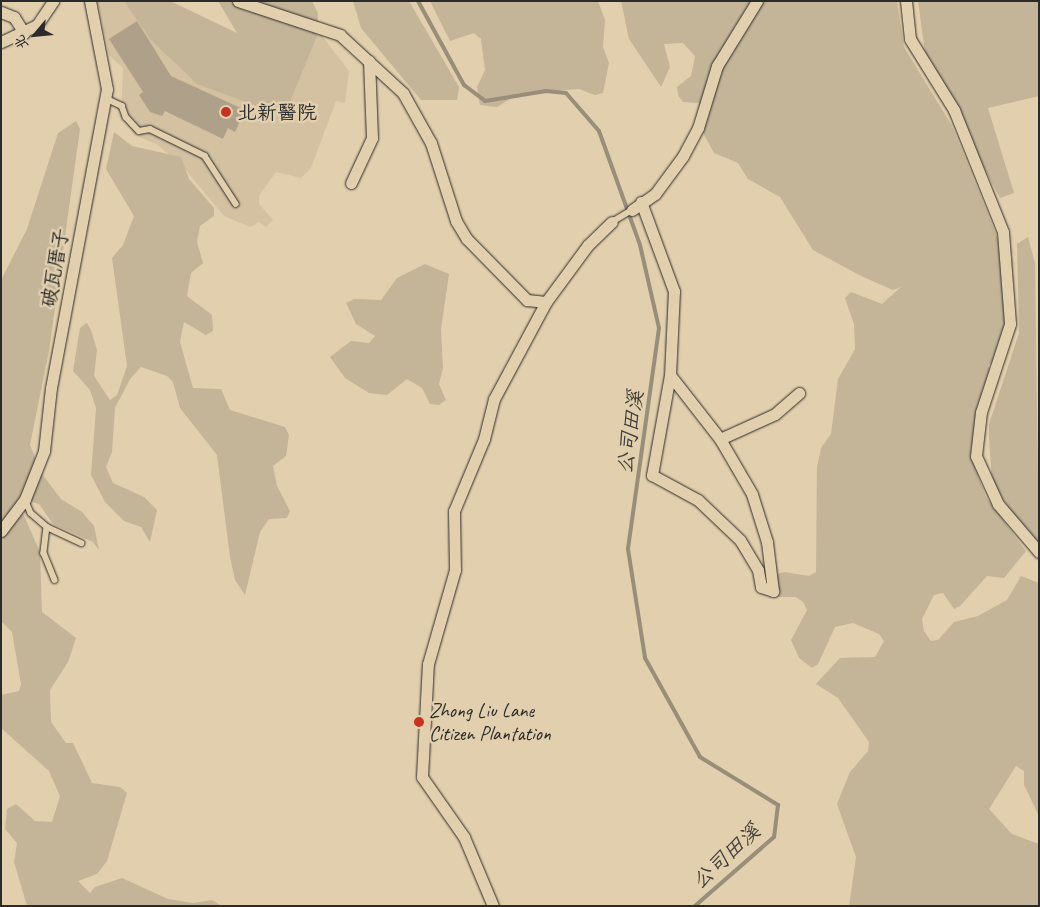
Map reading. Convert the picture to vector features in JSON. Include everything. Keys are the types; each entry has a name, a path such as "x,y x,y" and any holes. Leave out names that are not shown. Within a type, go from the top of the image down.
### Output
{"street":[{"path":"1,42 24,33 49,13 53,1"},
{"name":"破瓦厝子","path":"1,531 25,499 44,451 52,388 105,98 90,1"},
{"path":"238,1 340,36 369,61 416,112 467,239 520,295 537,304 546,302"},
{"path":"632,210 655,194 683,156 698,128 717,66 757,1"},
{"path":"906,1 910,39 954,110 1002,232 1010,324 981,412 976,456 998,504 1039,552"},
{"path":"1,12 14,17 24,33"},
{"path":"351,183 372,138 369,61"},
{"path":"641,202 674,291 670,374 652,475 698,500 740,540 758,570 761,587 773,590 768,542 752,494 720,439 670,374"},
{"path":"493,906 464,837 422,777 428,664 455,570 454,511 484,438 494,399 546,302 588,244 612,222"},
{"path":"720,439 776,414 799,392"}],"lane":[{"path":"105,98 122,106 126,117 139,131 150,129 205,156 236,204"},
{"path":"612,222 632,210"},
{"path":"25,499 31,513 47,527 81,543"},
{"path":"47,527 44,553 55,580"}],"shaded area":[{"name":"北新醫院","path":"97,1 134,1 179,64 305,31 322,36 349,71 345,103 336,101 311,168 301,178 276,172 259,196 259,204 273,220 266,227 259,222 250,227 224,216 185,169 158,145 135,135 121,117 123,68 109,55"},
{"path":"124,1 170,1 237,33 218,1 312,1 318,13 317,36 284,116 197,84 151,40"},
{"path":"353,1 409,1 459,87 457,100 421,100 361,28"},
{"path":"430,1 598,1 605,20 603,47 609,63 603,93 595,95 579,89 518,94 497,107 480,105 477,87 485,70 481,39 474,33 450,41"},
{"path":"621,1 897,1 904,47 952,126 1000,244 1008,317 996,357 988,366 991,370 975,468 986,497 1026,551 1004,578 987,576 960,606 954,609 943,593 934,595 922,619 924,631 931,641 938,640 954,622 978,616 1007,600 1021,576 1039,583 1039,816 1024,785 1024,771 1016,766 989,809 1012,834 1039,844 1039,906 849,906 856,857 837,804 850,772 868,751 869,742 838,698 816,684 840,658 875,657 884,641 879,634 853,623 835,627 818,664 812,668 799,658 791,640 807,610 803,602 796,597 771,597 764,593 761,580 784,572 809,576 816,572 817,467 821,448 831,434 838,379 855,349 854,324 845,298 851,292 882,304 901,287 893,290 861,276 813,250 780,197 748,179 738,163 714,153 702,131 699,103 683,102 678,95 677,87 691,76 695,56 683,43 664,44 670,67 661,87 629,39"},
{"path":"918,1 1039,1 1039,96 988,108 1014,193 1000,198 926,60"},
{"path":"76,121 80,129 49,351 30,445 42,474 61,499 82,512 94,526 99,550 93,542 53,524 39,504 23,500 21,509 40,552 42,612 76,638 68,662 50,690 51,722 66,743 73,743 92,783 120,787 127,793 107,861 97,874 78,881 90,893 95,887 122,878 168,899 193,903 212,900 222,906 27,906 14,862 17,843 5,829 7,809 16,804 35,821 52,822 60,796 49,771 1,728 1,695 19,691 21,684 12,632 1,621 1,280 27,229 58,133"},
{"path":"114,132 132,146 181,157 189,179 214,208 214,216 200,226 197,242 203,263 191,273 187,296 212,315 213,331 206,335 184,322 180,342 193,388 221,389 230,410 285,427 289,435 286,456 273,466 277,486 290,511 287,518 269,519 260,532 245,595 235,580 230,557 217,455 180,408 173,382 167,376 141,367 130,379 115,408 112,452 106,467 113,483 144,497 157,510 150,542 141,527 124,521 105,502 91,475 96,408 90,390 73,371 80,328 87,323 91,330 97,350 94,376 110,400 117,395 127,366 112,258 123,245 134,216 106,169"},
{"path":"1028,237 1035,263 1039,554 992,482 989,437 989,424 1019,333 1017,244"},
{"path":"425,264 449,274 441,329 443,368 439,384 446,400 439,405 430,404 422,388 407,379 387,395 369,393 345,378 330,357 351,341 369,343 375,336 356,324 346,303 354,299 381,300 397,278"}],"building":[{"path":"137,21 171,76 245,110 235,132 228,128 223,139 165,111 162,116 150,112 139,95 143,92 109,39"}],"waterway":[{"name":"公司田溪","path":"418,1 464,85 485,101 546,91 566,93 599,131 640,245 659,328 628,549 645,658 700,757 778,805 774,837 695,906"}],"place":[{"name":"北新醫院","path":"226,112"},
{"name":"Zhong Liu Lane Citizen Plantation","path":"419,722"}]}
